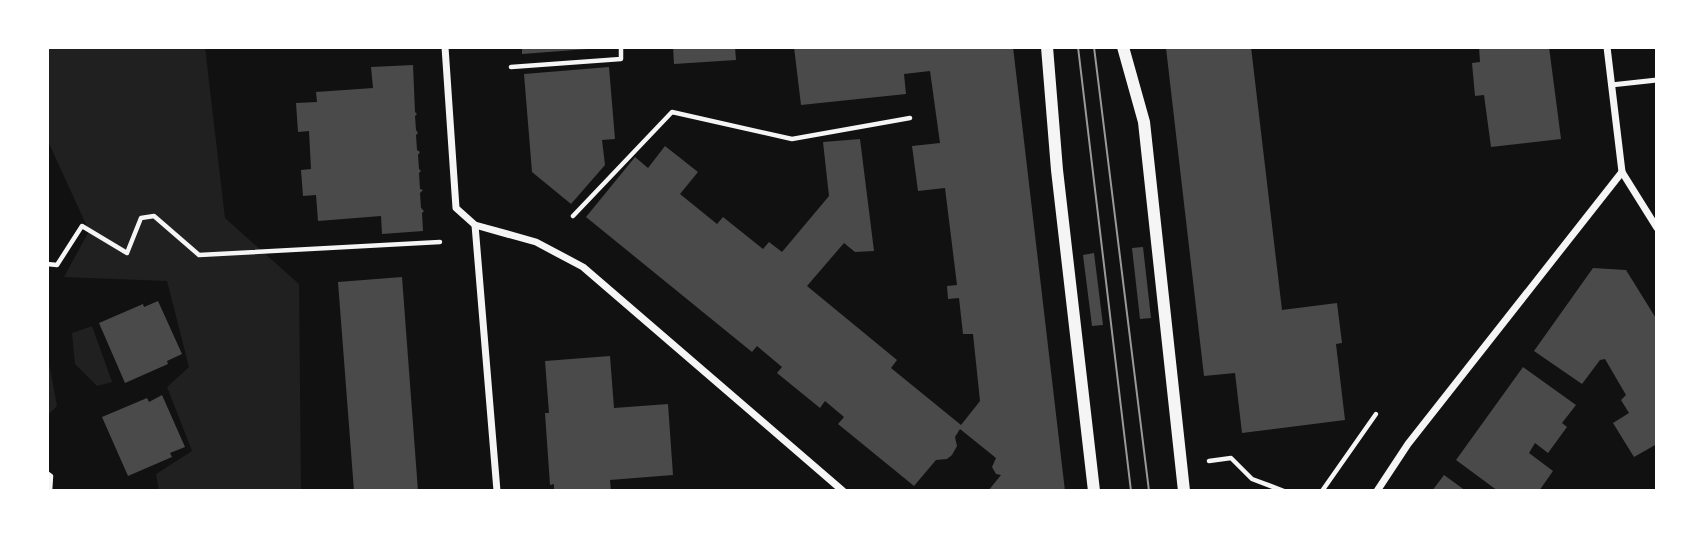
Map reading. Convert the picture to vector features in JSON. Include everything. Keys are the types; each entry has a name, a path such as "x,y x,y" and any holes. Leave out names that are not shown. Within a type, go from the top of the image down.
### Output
{"street":[{"path":"445,47 456,208 475,225 536,242 583,267 843,491"},
{"path":"1047,47 1057,170 1094,491"},
{"path":"1123,47 1144,122 1184,491"},
{"path":"1607,47 1622,172 1657,228"},
{"path":"1377,491 1408,444 1622,172"},
{"path":"475,225 497,491"}],"lane":[{"path":"1611,85 1657,80"}],"path":[{"path":"511,67 621,59 621,47"},
{"path":"573,216 672,112 792,139 910,118"},
{"path":"47,264 57,265 82,226 127,253 142,218 155,216 199,255 440,242"},
{"path":"1322,491 1376,414"},
{"path":"1209,471 1208,461 1230,458 1252,479 1284,491"},
{"path":"47,473 51,476 50,491"}],"shaded area":[{"path":"47,47 205,47 225,218 299,284 301,491 159,491 156,474 192,451 167,387 189,367 167,281 64,277 89,231 47,139"},
{"path":"92,326 112,382 97,386 75,364 72,333"},
{"path":"47,352 57,406 47,416"}],"building":[{"path":"522,47 588,47 588,49 522,54"},
{"path":"673,47 735,47 736,60 674,64"},
{"path":"794,47 1013,47 1065,491 988,491 1001,475 996,474 992,467 996,458 960,429 955,437 957,446 952,455 947,459 936,460 914,486 838,424 844,417 825,401 820,408 777,373 782,367 757,346 752,352 586,217 635,157 648,168 665,146 698,172 680,194 717,224 723,217 763,249 769,242 782,252 829,196 823,142 860,139 874,251 855,252 844,243 807,286 897,360 891,368 961,425 980,401 973,334 963,334 959,298 948,299 947,286 957,285 945,188 918,191 912,146 940,143 930,71 904,74 906,94 801,105"},
{"path":"1251,47 1282,310 1337,303 1342,343 1336,344 1345,420 1242,433 1235,373 1204,376 1166,48"},
{"path":"1479,47 1549,47 1561,139 1491,147 1484,95 1475,96 1472,63 1480,62"},
{"path":"413,65 420,189 423,190 420,193 421,208 424,211 423,231 382,234 381,216 318,221 316,195 303,196 301,170 311,169 309,131 298,132 296,103 317,102 316,92 373,88 371,67"},
{"path":"609,67 615,139 602,140 605,165 571,204 532,172 524,74"},
{"path":"1143,247 1151,318 1140,319 1132,248"},
{"path":"1094,253 1103,325 1092,326 1083,255"},
{"path":"1593,268 1626,270 1657,320 1657,444 1634,457 1613,423 1629,413 1621,400 1626,395 1605,359 1600,360 1582,384 1534,351"},
{"path":"402,277 418,491 354,491 338,282"},
{"path":"158,301 182,354 167,361 168,364 125,383 99,323 143,304 144,307"},
{"path":"610,356 614,408 668,404 673,475 610,480 611,491 554,491 554,484 550,485 545,413 549,413 545,361"},
{"path":"1523,367 1576,405 1562,423 1567,427 1548,453 1535,443 1529,453 1553,471 1539,491 1498,491 1456,460"},
{"path":"162,395 185,447 170,453 172,457 128,476 102,417 147,398 149,402"},
{"path":"1444,475 1466,491 1432,491"}],"tram line":[{"path":"1078,47 1131,491"},
{"path":"1094,47 1149,491"}]}
